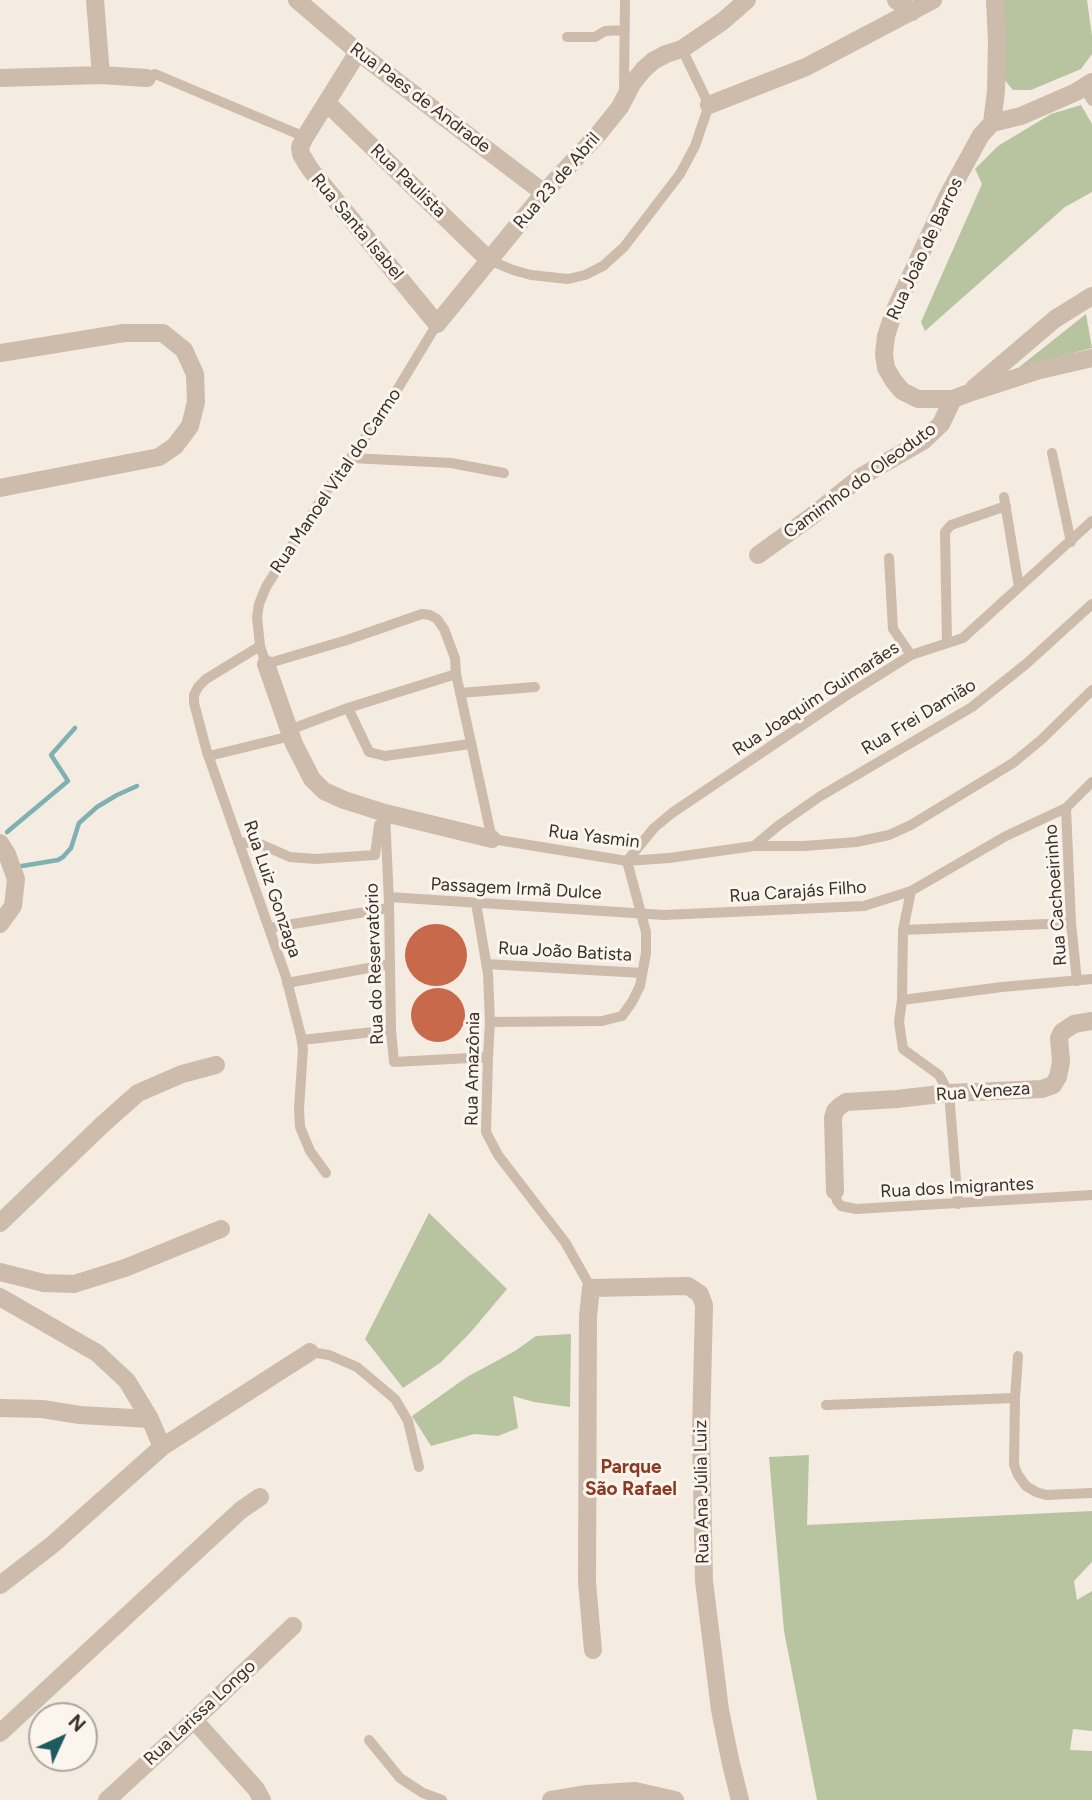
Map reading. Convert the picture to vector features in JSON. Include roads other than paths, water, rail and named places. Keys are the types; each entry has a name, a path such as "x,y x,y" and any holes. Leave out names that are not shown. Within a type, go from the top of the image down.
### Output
{"street":[{"path":"95,0 101,75"},
{"name":"Rua 23 de Abril","path":"437,324 544,193 600,132 643,70 666,54 682,49 723,21 747,0"},
{"path":"896,0 912,12"},
{"path":"709,105 806,67 933,0"},
{"name":"Rua Joâo de Barros","path":"995,0 996,79 992,122 981,135 947,197 894,312 886,336 886,368 902,391 918,399 972,391 1040,370 1092,358"},
{"name":"Rua Paes de Andrade","path":"302,2 358,52 544,193"},
{"path":"305,137 358,52"},
{"path":"0,78 151,76"},
{"path":"992,122 1021,117 1089,90"},
{"name":"Rua Paulista","path":"327,103 489,260"},
{"name":"Rua Santa Isabel","path":"305,137 300,147 301,155 310,169 437,324"},
{"name":"Camimho do Oleoduto","path":"758,555 862,475 923,441 972,391 1055,319 1092,296"},
{"path":"0,354 124,333 163,333 184,350 195,374 196,402 190,426 175,446 159,457 0,488"},
{"name":"Rua Manoel Vital do Carmo","path":"266,664 290,733 312,779 324,791 385,819 492,839"},
{"path":"0,843 8,854 16,879 13,906 0,924"},
{"name":"Rua Veneza","path":"835,1191 833,1118 835,1111 846,1102 949,1093 1042,1089 1053,1084 1061,1069 1059,1038 1062,1032 1074,1024 1092,1021"},
{"path":"0,1223 138,1093 183,1074 216,1065"},
{"path":"0,1272 44,1283 74,1284 125,1269 221,1229"},
{"name":"Rua Ana Júlia Luiz","path":"591,1288 688,1286 703,1298 701,1433 704,1581 720,1710 740,1800"},
{"path":"591,1288 587,1569 593,1650"},
{"path":"0,1297 97,1353 127,1381 150,1419 162,1447"},
{"path":"0,1585 52,1545 162,1447 310,1352"},
{"path":"0,1408 150,1419"},
{"path":"0,1733 241,1510 260,1497"},
{"name":"Rua Larissa Longo","path":"107,1800 293,1626"},
{"path":"194,1720 256,1789 262,1800"},
{"path":"551,1800 587,1794 635,1791 675,1800"}],"lane":[{"path":"624,100 625,0"},
{"path":"567,37 595,37 604,31 625,30"},
{"path":"489,260 530,275 568,279 585,275 603,266 624,247 680,174 695,146 709,105 682,49"},
{"path":"151,76 305,137"},
{"name":"Rua Manoel Vital do Carmo","path":"266,664 260,646 257,617 266,587 313,512 383,414 437,324"},
{"path":"1052,453 1071,542"},
{"path":"351,458 451,463 504,474"},
{"path":"947,643 945,532 951,525 1005,501 1019,587"},
{"name":"Rua Joaquim Guimarães","path":"627,861 654,828 672,813 848,695 911,655 963,638 1092,521"},
{"path":"889,558 893,629 911,655"},
{"name":"Rua Frei Damião","path":"754,846 819,797 972,707 1026,664 1092,604"},
{"path":"266,664 422,614 437,620 444,629 455,658 470,744 492,839"},
{"name":"Rua Luiz Gonzaga","path":"260,646 206,679 198,687 194,695 195,712 287,983 303,1049 300,1128 310,1152 326,1173"},
{"path":"208,756 290,733 348,708 456,674"},
{"path":"460,693 535,687"},
{"name":"Rua Yasmin","path":"492,839 627,861 754,846 856,842 889,835 1013,764 1092,690"},
{"path":"348,708 369,752 385,756 470,744"},
{"name":"Rua Carajás Filho","path":"642,913 664,915 864,906 911,891 1006,836 1066,808 1092,782"},
{"name":"Rua Cachoeirinho","path":"1066,808 1071,923 1077,981"},
{"path":"239,842 260,844 290,857 335,859 374,855 379,825 385,819"},
{"name":"Rua do Reservatório","path":"385,819 394,1062 488,1057"},
{"path":"490,1022 603,1021 622,1016 640,986 646,953 646,932 627,861"},
{"path":"911,891 903,930 899,1022 903,1049 939,1075 949,1093 958,1204"},
{"name":"Passagem Irmã Dulce","path":"269,928 389,903 476,903 642,913"},
{"name":"Rua Amazônia","path":"476,903 486,964 490,1022 486,1132 498,1155 565,1242 591,1288"},
{"path":"903,930 1071,923"},
{"path":"287,983 390,964"},
{"name":"Rua João Batista","path":"486,964 642,973"},
{"path":"902,1000 1092,979"},
{"path":"302,1040 391,1030"},
{"name":"Rua dos Imigrantes","path":"835,1191 841,1206 856,1209 1092,1195"},
{"path":"310,1352 329,1355 357,1367 395,1399 408,1421 419,1467"},
{"path":"1017,1356 1014,1465 1018,1475 1026,1486 1036,1492 1092,1493"},
{"path":"826,1405 1015,1398"},
{"path":"369,1740 400,1778 423,1793 442,1800"}],"waterway":[{"path":"7,832 68,781 51,755 75,728"},
{"path":"22,866 63,857 71,848 79,823 97,807 137,786"}],"district":[{"name":"Parque São Rafael","path":"631,1478"}]}
